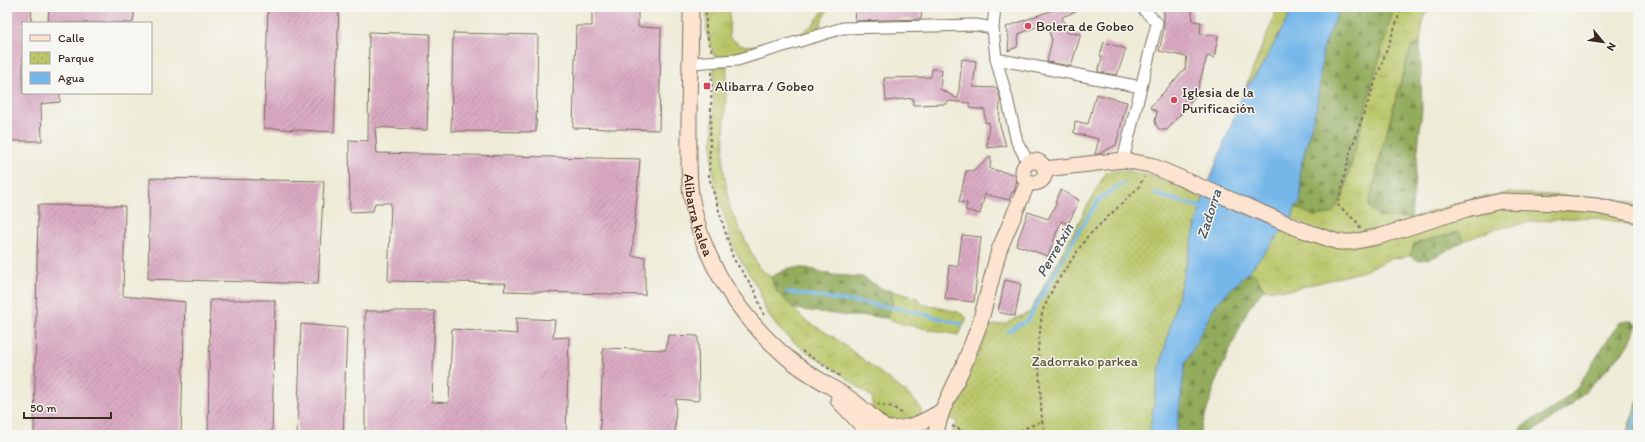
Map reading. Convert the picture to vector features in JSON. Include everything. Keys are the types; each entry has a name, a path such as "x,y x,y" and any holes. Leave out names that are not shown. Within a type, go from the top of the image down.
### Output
{"street":[{"name":"Alibarra kalea","path":"691,7 688,155 691,195 701,234 714,266 728,292 739,308 760,332 783,354 817,379 850,399 889,432"},
{"path":"995,7 993,28 996,59 1017,142 1028,162"},
{"path":"1123,160 1157,23 1141,7"},
{"path":"690,63 736,60 843,28 976,25 993,28"},
{"path":"996,59 1141,87"},
{"path":"1033,160 1043,164 1045,169 1045,176 1041,182 1034,184 1028,182 1023,176 1023,168 1028,162 1033,160"},
{"path":"1045,169 1123,160 1150,165 1297,228 1322,238 1338,242 1362,240 1467,209 1501,201 1597,206 1638,215"},
{"path":"889,432 917,424 939,423 980,323 999,250 1028,182"},
{"name":"Alibarra kalea","path":"817,379 871,435"}],"path":[{"path":"706,7 706,32 712,53 709,177 733,258 754,289 765,317"},
{"path":"1362,240 1359,224 1338,205 1349,155 1402,7"},
{"path":"1046,435 1042,420 1038,349 1042,312 1054,286 1087,237 1138,188 1150,165"},
{"path":"797,348 843,378"},
{"path":"873,403 893,407 904,415 908,427"},
{"path":"1009,435 1042,420"},
{"path":"939,423 974,435"}],"green space":[{"path":"707,7 730,7 729,37 740,45 750,46 798,35 813,25 826,7 829,7 821,22 821,26 811,33 773,46 721,57 714,56 707,33"},
{"path":"1278,7 1294,7 1262,66 1244,91"},
{"path":"1340,7 1394,7 1343,196 1332,214 1315,216 1295,207 1300,203 1300,170 1317,104 1323,49"},
{"path":"1394,7 1429,7 1424,17 1420,42 1411,48 1378,166 1369,206 1379,217 1411,218 1471,199 1510,193 1615,199 1638,204 1638,210 1540,197 1348,236 1330,235 1292,219 1295,207 1315,216 1343,196"},
{"path":"1420,42 1422,109 1411,218 1379,217 1369,206 1378,166 1411,48"},
{"path":"727,65 723,165 730,209 759,268 771,277 777,292 805,320 835,338 908,394 921,407 921,414 915,419 902,422 896,421 884,417 872,409 873,398 827,364 801,348 780,330 769,316 763,305 760,292 734,249 715,186 712,163 714,67"},
{"name":"Zadorrako parkea","path":"1121,170 1157,177 1203,198 1160,367 1149,435 951,435 957,422 949,418 989,326 1004,324 1030,312 1106,172"},
{"path":"1495,207 1600,211 1638,221 1638,229 1620,222 1591,217 1536,221 1492,230 1464,241 1458,232 1414,244 1410,256 1390,259 1364,271 1290,290 1264,289 1250,270 1284,228 1333,247"},
{"path":"1459,232 1464,241 1442,253 1424,260 1417,260 1410,256 1414,244"},
{"path":"789,268 806,268 833,275 862,277 883,289 892,291 892,306 886,318 850,316 794,309 777,292 771,277"},
{"path":"1250,270 1264,289 1248,309 1217,379 1199,435 1176,435 1185,364 1215,304"},
{"path":"892,291 918,298 922,304 958,312 966,317 959,335 902,324 886,318 892,306"},
{"path":"1621,321 1632,321 1637,325 1629,345 1598,379 1570,406 1527,435 1520,435 1520,429 1530,421 1553,409 1577,388"},
{"path":"1638,400 1638,435 1625,435 1626,434"}],"water":[{"name":"Zadorra","path":"1294,7 1340,7 1323,49 1317,104 1300,170 1300,203 1295,207 1292,219 1250,270 1215,305 1185,364 1176,435 1149,435 1160,367 1203,198 1244,91 1262,66"}],"building":[{"path":"7,7 32,7 31,22 22,22 22,94 60,94 60,102 41,104 42,141 7,141"},
{"path":"49,7 135,7 133,22 48,22"},
{"path":"268,7 339,7 334,132 264,128"},
{"path":"592,7 638,7 638,27 661,28 659,130 573,128 576,26 592,26"},
{"path":"854,7 922,7 921,19 855,21"},
{"path":"1061,7 1085,8 1062,17 1068,33 1081,34 1071,66 1047,62 1052,40 1046,23 1019,34 1017,47 1008,51 1009,38 1006,27"},
{"path":"1164,7 1192,10 1193,21 1201,22 1200,34 1218,36 1214,58 1207,56 1196,95 1167,130 1159,129 1156,125 1155,121 1157,112 1150,107 1185,69 1187,57 1159,51 1164,29"},
{"path":"369,32 430,34 427,130 375,127 377,153 640,159 632,256 645,257 645,295 504,291 506,283 388,281 391,203 375,203 373,211 350,212 349,140 368,141"},
{"path":"453,33 538,35 536,132 451,131"},
{"path":"1104,42 1126,49 1117,75 1098,72"},
{"path":"962,59 976,61 973,87 997,88 1000,98 999,122 1006,146 987,148 989,122 985,123 985,110 970,108 970,103 947,101 947,104 913,105 913,98 886,101 884,78 931,77 932,69 942,70 940,89 958,99"},
{"path":"1096,94 1127,102 1116,145 1099,154 1095,154 1099,139 1074,133 1075,121 1088,124"},
{"path":"991,156 990,169 1018,175 1014,192 1012,192 1009,200 985,194 980,214 965,210 967,203 959,202 966,171 974,170"},
{"path":"150,178 324,181 318,284 148,279"},
{"path":"1061,190 1079,200 1068,224 1061,221 1048,256 1016,245 1028,212 1048,219 1057,203 1055,202"},
{"path":"38,205 125,206 123,296 185,302 181,435 34,435"},
{"path":"962,235 981,237 974,302 945,299 949,265 958,267"},
{"path":"1005,280 1021,284 1015,316 998,312"},
{"path":"210,300 275,300 272,435 208,435"},
{"path":"365,311 435,311 432,402 449,403 452,329 517,334 516,318 555,320 553,338 569,337 566,435 365,435"},
{"path":"301,324 347,328 343,435 297,435"},
{"path":"668,335 698,336 699,401 676,399 675,435 600,435 603,348 666,350"}],"waterway":[{"name":"Perretxin","path":"1008,331 1028,320 1077,234 1100,198 1124,183"},
{"name":"Perretxin","path":"1155,194 1204,208"},
{"name":"Perretxin","path":"787,292 903,309 962,324"},
{"path":"1629,435 1638,412"}],"place":[{"name":"Bolera de Gobeo","path":"1028,26"},
{"name":"Alibarra / Gobeo","path":"707,86"},
{"name":"Iglesia de la Purificación","path":"1174,100"}]}
